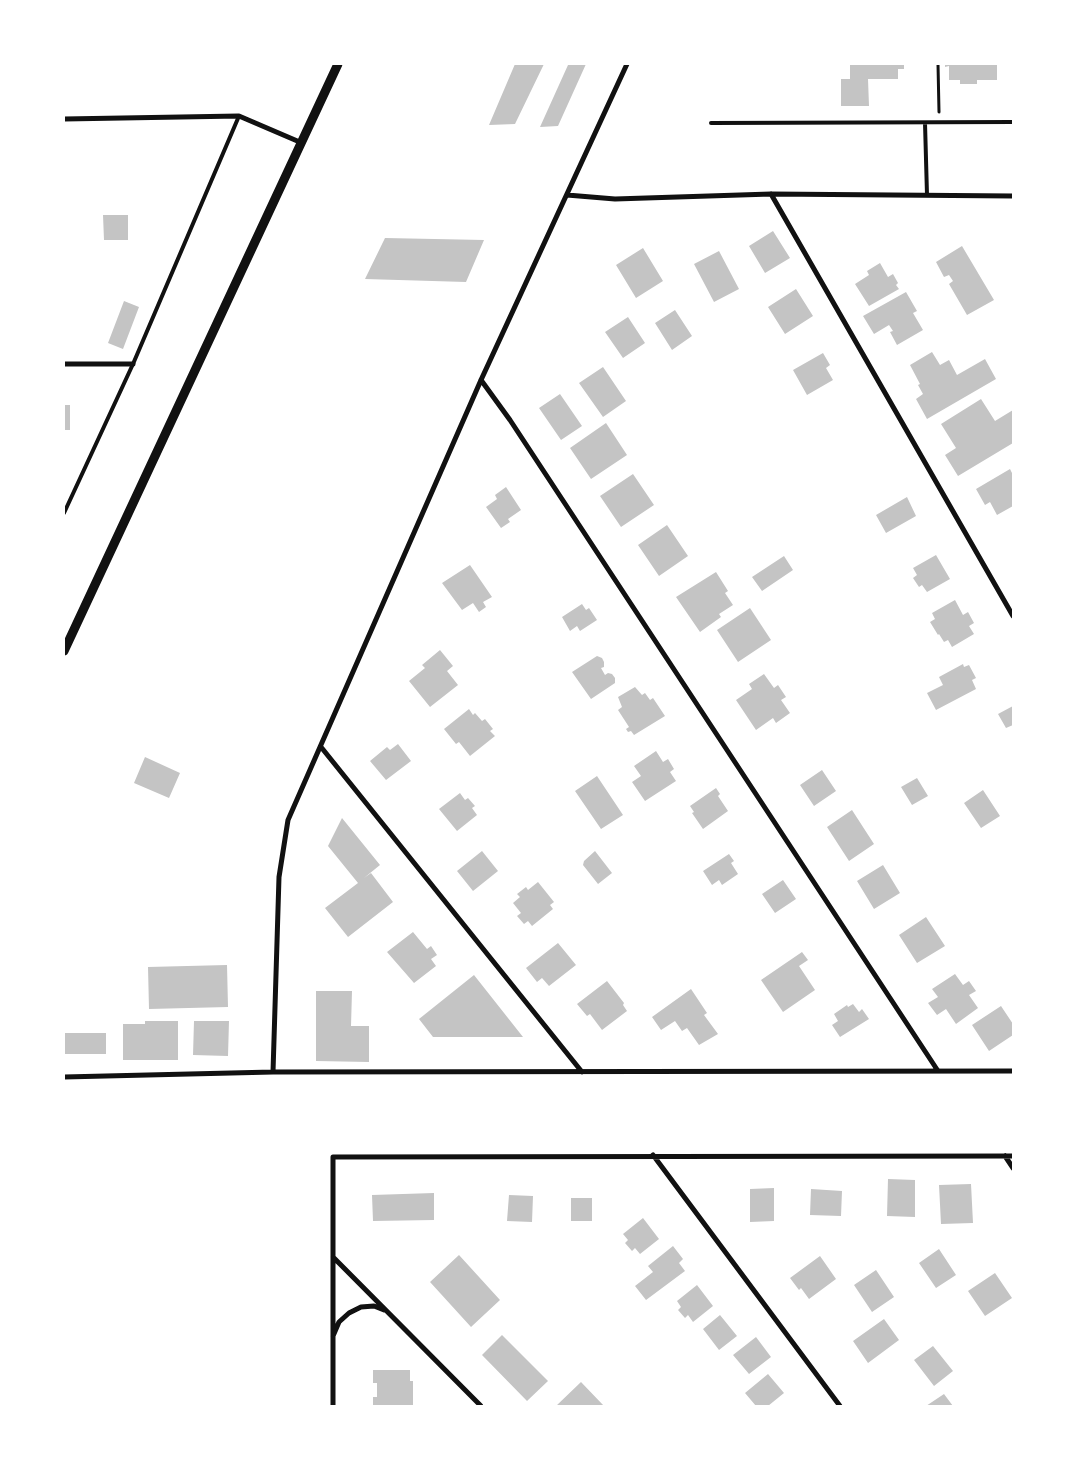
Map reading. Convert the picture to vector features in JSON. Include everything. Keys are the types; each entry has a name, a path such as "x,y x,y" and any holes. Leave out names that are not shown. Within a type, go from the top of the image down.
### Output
{"street":[{"path":"64,651 338,64"},
{"path":"273,1072 279,877 288,820 322,747 481,380 627,64"},
{"path":"64,119 239,116 302,143"},
{"path":"567,195 615,199 771,194 1013,196"},
{"path":"771,194 1013,616"},
{"path":"64,364 133,364"},
{"path":"481,380 510,420 938,1071"},
{"path":"322,747 582,1072"},
{"path":"64,1078 273,1072 1013,1071"},
{"path":"653,1155 840,1406"},
{"path":"333,1406 333,1157 653,1155 1013,1156"},
{"path":"1006,1156 1013,1168"},
{"path":"333,1257 481,1406"},
{"path":"332,1338 339,1322 349,1313 361,1307 374,1306 387,1310"}],"lane":[{"path":"64,512 133,364 239,116"},
{"path":"711,123 1013,122"},
{"path":"924,123 927,195"}],"path":[{"path":"938,64 939,123"}],"building":[{"path":"515,64 544,64 515,124 489,125"},
{"path":"564,64 586,64 558,126 540,127 568,65"},
{"path":"850,64 904,64 904,69 898,69 898,79 868,79 869,106 841,106 841,79 850,79"},
{"path":"945,64 997,64 997,80 977,80 977,84 960,84 960,80 949,80 949,66 945,67"},
{"path":"103,215 128,215 128,240 104,240"},
{"path":"773,231 790,258 765,273 749,246"},
{"path":"385,238 484,240 466,282 365,279"},
{"path":"962,246 994,300 967,315 949,284 953,281 949,275 944,277 936,262"},
{"path":"643,248 663,281 636,298 616,265"},
{"path":"719,251 739,289 714,302 694,264"},
{"path":"880,263 888,277 893,274 899,289 869,306 855,284 869,275 867,271"},
{"path":"796,289 813,316 785,334 768,307"},
{"path":"906,292 917,311 913,313 923,330 897,345 890,332 893,331 889,325 874,334 863,316"},
{"path":"124,301 139,307 123,349 108,343"},
{"path":"675,310 692,336 672,350 655,323"},
{"path":"628,317 645,343 623,358 605,332"},
{"path":"932,352 940,365 949,360 957,375 985,359 996,379 927,419 916,399 923,394 910,365"},
{"path":"823,353 830,365 826,368 833,380 807,395 793,370"},
{"path":"603,367 626,401 603,417 579,383"},
{"path":"560,394 582,426 561,440 539,408"},
{"path":"981,399 995,421 1013,410 1013,443 958,476 945,455 956,448 941,424"},
{"path":"64,405 70,405 70,430 64,430"},
{"path":"606,423 627,455 591,479 570,448"},
{"path":"1010,469 1013,475 1013,506 997,515 990,502 985,505 976,489"},
{"path":"633,474 654,505 621,527 600,496"},
{"path":"506,487 521,510 508,519 510,522 501,528 486,507 497,499 495,495"},
{"path":"907,497 916,516 886,533 876,515"},
{"path":"667,525 688,556 659,576 638,545"},
{"path":"936,555 950,579 927,592 922,585 919,587 913,578 917,575 913,568"},
{"path":"784,556 793,570 762,591 752,577"},
{"path":"470,565 492,597 483,602 486,607 479,612 473,603 462,610 442,583"},
{"path":"716,572 728,591 725,593 733,605 719,614 721,617 700,632 676,597"},
{"path":"955,600 963,615 968,612 974,623 969,626 974,634 952,647 948,640 944,642 930,622 935,619 932,613"},
{"path":"582,604 586,610 589,608 597,620 580,631 577,626 570,631 562,617"},
{"path":"750,608 771,640 738,662 717,630"},
{"path":"440,650 453,666 447,671 458,685 430,707 409,681 425,668 422,665"},
{"path":"597,656 602,658 604,662 604,667 601,668 605,675 608,673 612,674 615,678 615,683 591,699 572,672"},
{"path":"963,664 964,667 969,665 976,678 972,680 976,689 936,710 927,693 943,685 939,677"},
{"path":"764,674 774,688 778,685 786,697 781,700 790,713 776,723 773,718 756,730 736,700 752,689 749,684"},
{"path":"635,687 642,695 645,693 650,700 653,698 665,716 634,735 626,729 629,727 618,710 622,707 618,697"},
{"path":"1013,706 1013,725 1006,728 998,714"},
{"path":"469,709 473,715 475,713 482,721 485,719 493,729 490,731 495,736 470,756 459,742 456,744 444,729"},
{"path":"398,744 411,761 386,780 370,761 387,747 390,750"},
{"path":"656,751 663,762 668,759 674,769 670,772 676,781 645,801 632,782 641,776 634,766"},
{"path":"145,757 180,773 169,798 134,783"},
{"path":"822,770 836,791 814,806 800,785"},
{"path":"597,776 623,815 601,829 575,791"},
{"path":"917,778 928,796 912,805 901,787"},
{"path":"716,788 720,794 718,796 728,811 703,829 692,813 694,812 690,806"},
{"path":"983,790 1000,816 981,828 964,803"},
{"path":"460,793 465,800 468,798 475,806 472,808 477,815 457,831 439,809"},
{"path":"852,810 874,844 849,861 827,827"},
{"path":"342,818 380,865 364,878 371,873 393,902 348,937 325,908 358,883 328,846"},
{"path":"482,851 498,871 473,891 457,871"},
{"path":"595,851 612,873 598,884 583,865 584,861"},
{"path":"729,854 734,861 731,863 738,874 722,885 719,880 712,885 703,871"},
{"path":"883,865 900,893 874,909 857,881"},
{"path":"783,880 796,899 775,913 762,894"},
{"path":"538,882 554,902 550,905 553,909 532,926 528,921 524,924 517,916 521,913 513,903 520,897 517,894 526,887 528,890"},
{"path":"926,917 945,946 917,963 899,935"},
{"path":"413,932 427,949 431,946 437,955 431,959 436,966 414,983 387,952"},
{"path":"558,943 576,965 549,986 542,978 537,982 526,968"},
{"path":"802,952 808,960 799,966 815,990 783,1012 761,980"},
{"path":"227,965 228,1007 149,1009 148,967"},
{"path":"955,974 963,985 969,981 976,991 969,995 978,1008 956,1024 946,1009 937,1015 928,1003 938,997 932,989"},
{"path":"474,975 523,1037 433,1037 419,1019"},
{"path":"607,981 624,1003 623,1005 627,1011 602,1030 590,1014 587,1016 577,1004"},
{"path":"691,989 707,1013 704,1015 718,1034 699,1045 687,1028 682,1031 675,1021 661,1030 652,1017"},
{"path":"316,991 352,991 351,1026 369,1026 369,1062 316,1061"},
{"path":"853,1004 859,1012 862,1009 869,1019 840,1037 832,1025 838,1021 834,1014 847,1005 848,1007"},
{"path":"1001,1006 1013,1024 1013,1035 989,1051 972,1025"},
{"path":"145,1021 178,1021 178,1060 123,1060 123,1024 145,1024"},
{"path":"194,1021 229,1021 228,1056 193,1055"},
{"path":"64,1033 106,1033 106,1054 64,1054"},
{"path":"888,1179 915,1180 915,1217 887,1216"},
{"path":"971,1184 973,1223 941,1224 939,1185"},
{"path":"774,1188 774,1221 750,1222 750,1189"},
{"path":"811,1189 842,1191 841,1216 810,1215"},
{"path":"434,1193 434,1220 373,1221 372,1195"},
{"path":"509,1195 533,1196 532,1222 507,1221"},
{"path":"571,1198 592,1198 592,1221 571,1221"},
{"path":"643,1218 659,1239 640,1254 635,1248 632,1251 625,1243 628,1240 623,1234"},
{"path":"673,1246 683,1259 679,1263 685,1271 646,1300 635,1286 653,1272 648,1266"},
{"path":"939,1249 956,1275 936,1288 919,1263"},
{"path":"459,1255 500,1300 471,1327 430,1282"},
{"path":"820,1256 836,1279 809,1299 790,1278"},
{"path":"876,1270 894,1297 872,1312 854,1285"},
{"path":"995,1273 1012,1298 985,1316 968,1291"},
{"path":"697,1285 713,1306 693,1322 688,1315 685,1318 678,1310 681,1307 677,1301"},
{"path":"720,1315 737,1336 719,1350 703,1329"},
{"path":"884,1319 899,1340 868,1363 853,1341"},
{"path":"502,1335 548,1381 527,1401 482,1355"},
{"path":"756,1337 771,1357 749,1374 733,1355"},
{"path":"933,1346 953,1371 934,1386 914,1360"},
{"path":"373,1370 410,1370 410,1381 413,1381 413,1406 373,1405 373,1397 377,1397 377,1383 373,1383"},
{"path":"768,1374 784,1393 768,1406 756,1406 745,1393"},
{"path":"581,1382 604,1406 556,1406"},
{"path":"944,1394 953,1406 926,1406"}]}
